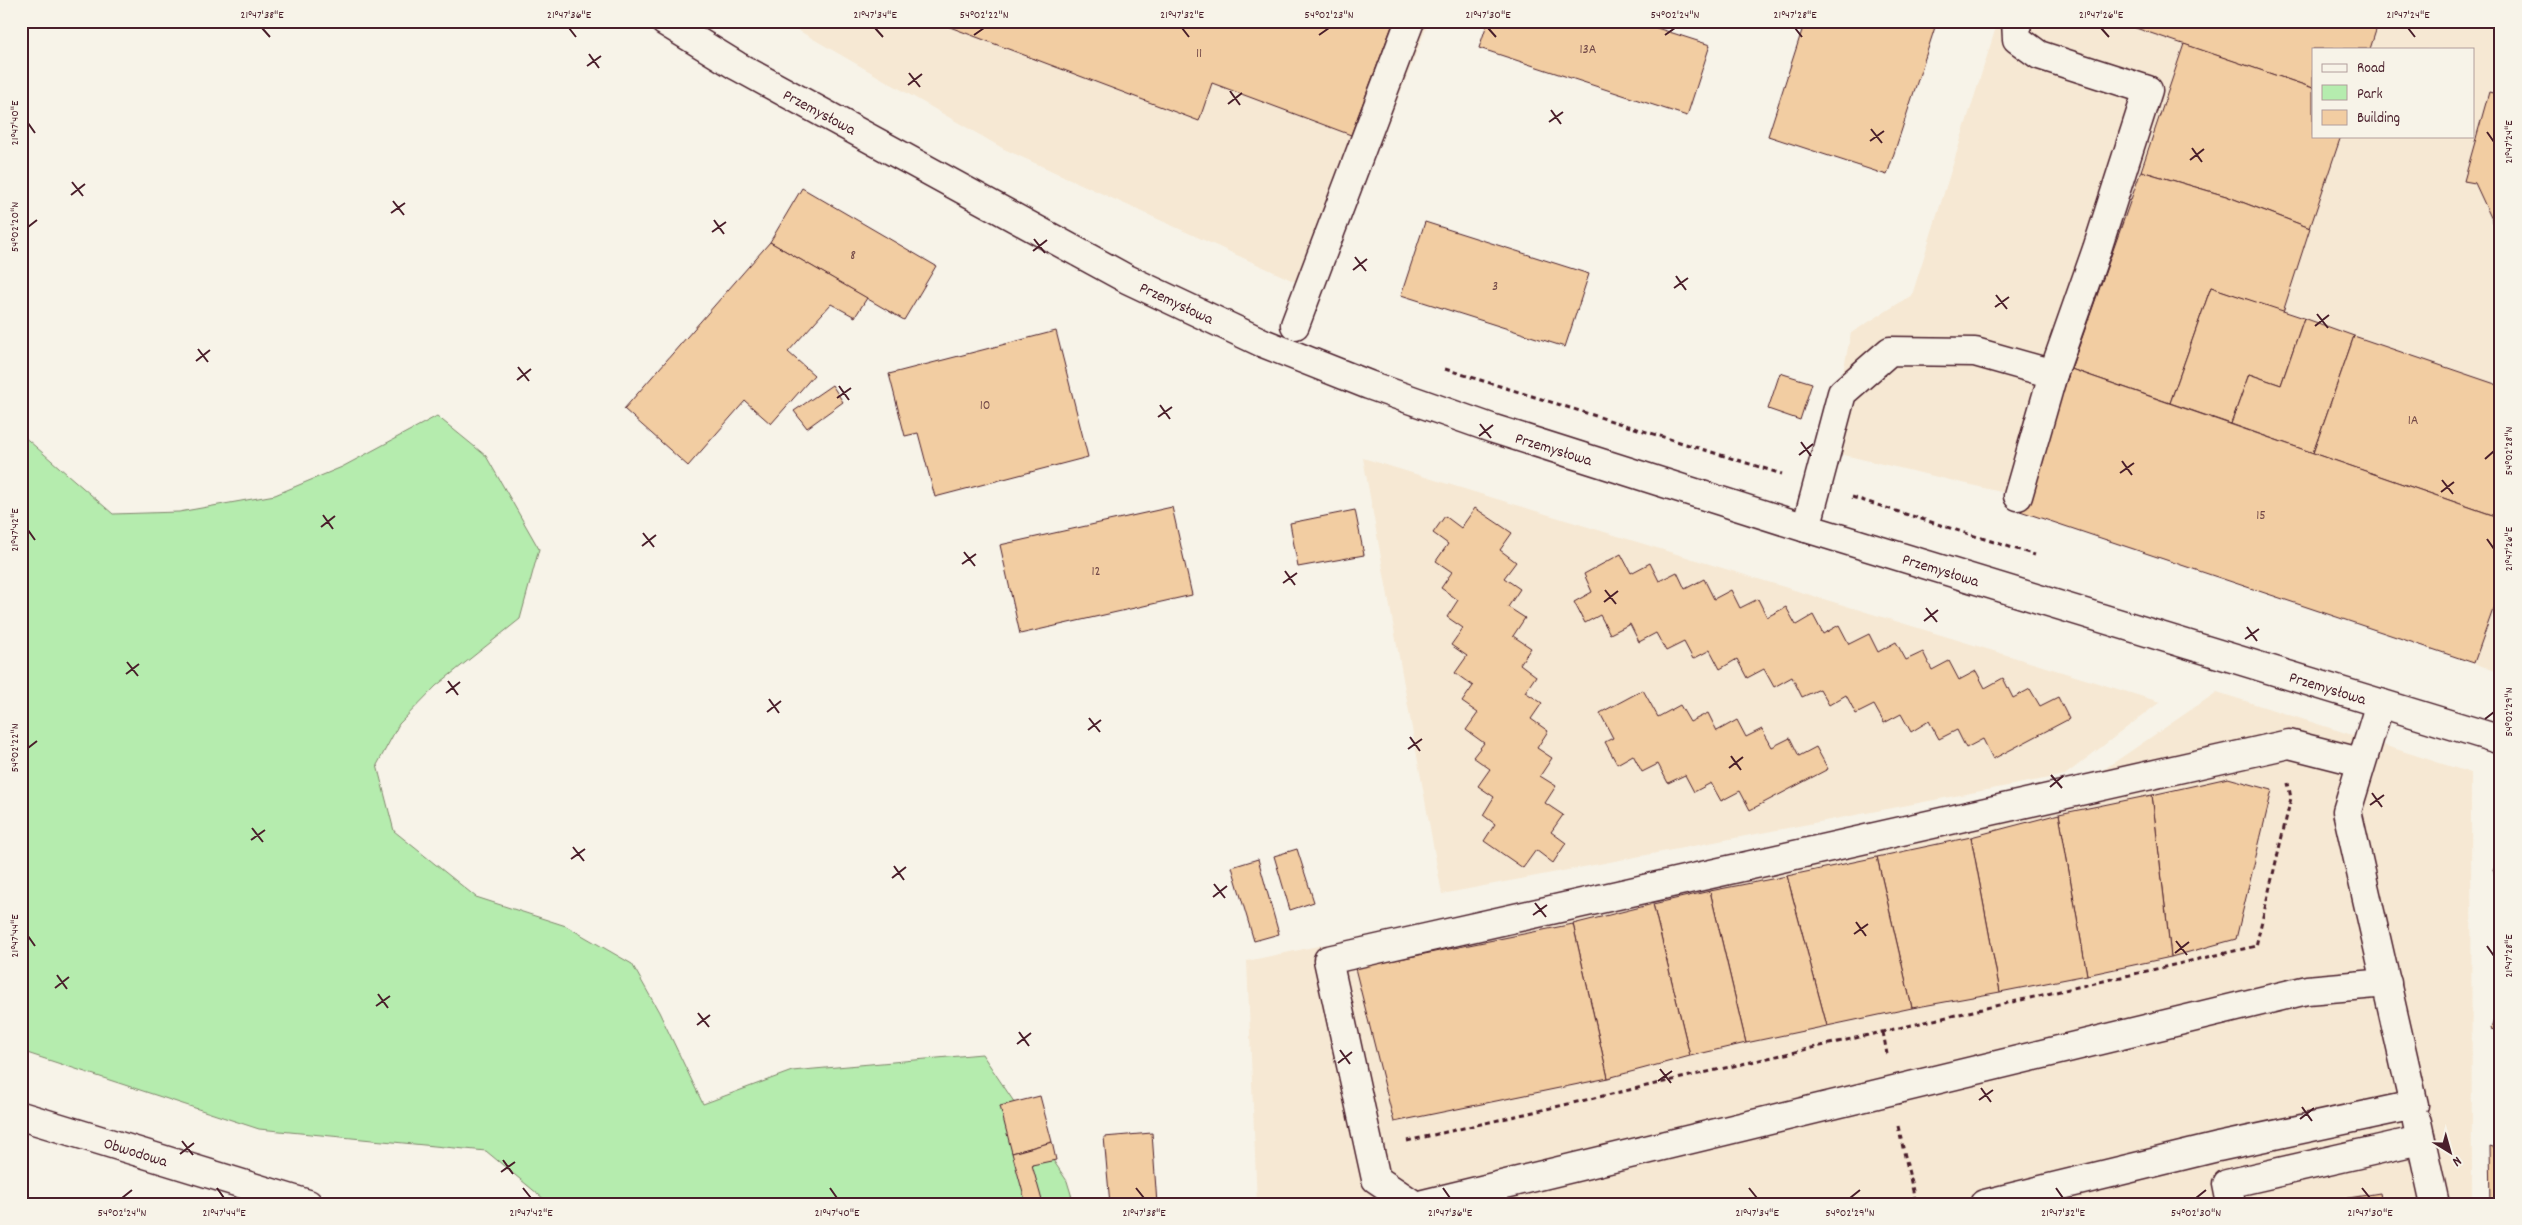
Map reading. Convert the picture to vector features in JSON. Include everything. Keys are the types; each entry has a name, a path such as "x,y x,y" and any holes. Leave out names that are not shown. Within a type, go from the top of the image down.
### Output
{"street":[{"name":"Przemysłowa","path":"664,21 737,66 986,204 1127,279 1263,343 1369,385 1494,429 1806,528 2501,740"},
{"path":"1295,325 1410,21"},
{"path":"2016,21 2017,39 2039,55 2148,90 2097,249 2053,374 2018,496"},
{"path":"1806,528 1842,394 1890,351 1975,352 2053,374"},
{"path":"2380,703 2360,762 2347,811 2435,1204"},
{"path":"1413,1204 1376,1179 1328,960 2289,744 2360,762"},
{"path":"1423,1204 2307,990 2387,984"},
{"path":"1984,1204 2218,1147 2414,1105"},
{"name":"Obwodowa","path":"21,1116 308,1204"},
{"path":"2231,1204 2227,1184 2420,1140"}],"path":[{"path":"1436,366 2037,556"},
{"path":"1370,1149 2256,946 2291,798 2282,746"}],"shaded area":[{"path":"782,21 1429,21 1320,293 1004,149"},
{"path":"1998,21 2501,21 2501,673 2018,496 1827,451 1851,333 1912,295"},
{"path":"1363,458 2160,702 2065,775 1442,894"},
{"path":"2217,692 2471,773 2472,1204 1257,1204 1247,961 2084,783"}],"green space":[{"path":"437,416 486,456 539,549 520,619 436,686 399,724 377,765 394,831 476,897 566,926 632,964 659,1012 703,1104 792,1071 982,1054 1067,1181 1074,1204 550,1204 486,1151 259,1129 21,1051 21,434 113,514 179,512 275,495 342,467"}],"building":[{"path":"934,21 1394,21 1351,135 1212,83 1199,121"},
{"path":"1488,21 1635,21 1710,45 1687,116 1479,48"},
{"path":"1805,21 1937,21 1887,175 1768,136"},
{"path":"2115,21 2379,21 2370,48 2312,48 2312,88"},
{"path":"2184,44 2312,88 2312,138 2340,138 2310,228 2226,196 2141,171"},
{"path":"2489,92 2501,95 2501,239 2475,183 2464,181"},
{"path":"2141,171 2226,196 2310,228 2283,312 2211,287 2170,403 2071,369"},
{"path":"802,188 936,266 904,320 770,242"},
{"path":"1425,222 1589,274 1565,347 1401,295"},
{"path":"770,242 867,298 855,317 831,304 788,352 814,375 771,424 745,401 688,466 624,409"},
{"path":"2211,287 2304,318 2281,385 2249,374 2231,424 2170,403"},
{"path":"2304,318 2354,336 2313,453 2231,424 2249,374 2281,385"},
{"path":"1056,331 1088,457 935,497 918,433 905,436 889,374"},
{"path":"2354,336 2501,386 2501,518 2313,453"},
{"path":"2071,369 2501,518 2501,587 2474,663 2020,511"},
{"path":"1780,373 1812,383 1800,420 1768,409"},
{"path":"832,385 843,402 807,428 794,411"},
{"path":"1172,507 1192,595 1020,634 1000,545"},
{"path":"1475,508 1512,533 1500,550 1516,562 1504,578 1520,589 1508,607 1525,618 1513,636 1531,648 1520,664 1536,676 1525,692 1542,703 1531,719 1548,731 1537,748 1552,758 1540,776 1556,786 1545,803 1563,815 1551,832 1566,843 1553,863 1536,850 1523,868 1484,841 1495,824 1483,815 1494,797 1478,786 1490,769 1473,757 1484,743 1466,730 1478,713 1462,702 1473,686 1455,673 1467,656 1451,645 1463,628 1447,617 1458,600 1441,588 1452,572 1436,561 1448,544 1433,533 1445,516 1461,528"},
{"path":"1355,510 1364,555 1298,567 1290,523"},
{"path":"1621,554 1631,573 1650,563 1659,581 1677,572 1685,589 1704,579 1714,599 1731,590 1740,608 1758,599 1767,617 1786,607 1796,625 1813,615 1823,634 1839,625 1849,644 1869,634 1878,652 1896,642 1906,660 1923,652 1932,670 1949,661 1959,680 1976,671 1985,688 2003,678 2013,698 2030,689 2040,706 2058,697 2069,719 1993,759 1983,739 1966,748 1957,730 1939,739 1929,721 1911,732 1901,714 1884,723 1874,705 1856,714 1846,695 1829,705 1820,689 1802,697 1792,677 1774,687 1764,669 1747,678 1737,659 1720,669 1710,650 1693,659 1684,642 1666,651 1656,633 1639,642 1630,624 1610,634 1600,615 1585,623 1574,602 1592,592 1584,574"},
{"path":"1643,690 1658,717 1680,705 1690,722 1708,713 1717,731 1737,720 1746,737 1762,729 1772,747 1790,738 1799,756 1816,747 1828,769 1750,810 1740,791 1721,801 1711,783 1694,792 1685,775 1668,783 1658,764 1642,772 1633,755 1617,764 1605,742 1613,738 1600,713"},
{"path":"2228,778 2272,790 2236,939 2171,957 2152,795"},
{"path":"2152,795 2171,957 2087,975 2059,814"},
{"path":"2059,814 2087,975 2000,992 1971,837"},
{"path":"1971,837 2000,992 1912,1008 1877,857"},
{"path":"1297,849 1314,902 1290,910 1274,856"},
{"path":"2501,849 2501,894 2496,892 2494,869"},
{"path":"1877,857 1912,1008 1827,1026 1787,876"},
{"path":"1258,859 1279,934 1254,941 1232,867"},
{"path":"1787,876 1827,1026 1746,1043 1710,891"},
{"path":"1710,891 1746,1043 1690,1056 1653,904"},
{"path":"1653,904 1690,1056 1608,1078 1573,924"},
{"path":"1573,924 1608,1078 1394,1122 1355,968"},
{"path":"2501,997 2501,1032 2491,1029"},
{"path":"1040,1096 1052,1142 1012,1153 1000,1106"},
{"path":"1152,1133 1157,1204 1110,1204 1104,1137"},
{"path":"2501,1133 2501,1204 2491,1204 2490,1146 2496,1148"},
{"path":"1052,1142 1056,1160 1032,1165 1043,1204 1026,1204 1012,1153"},
{"path":"2380,1193 2382,1204 2311,1204"}]}
